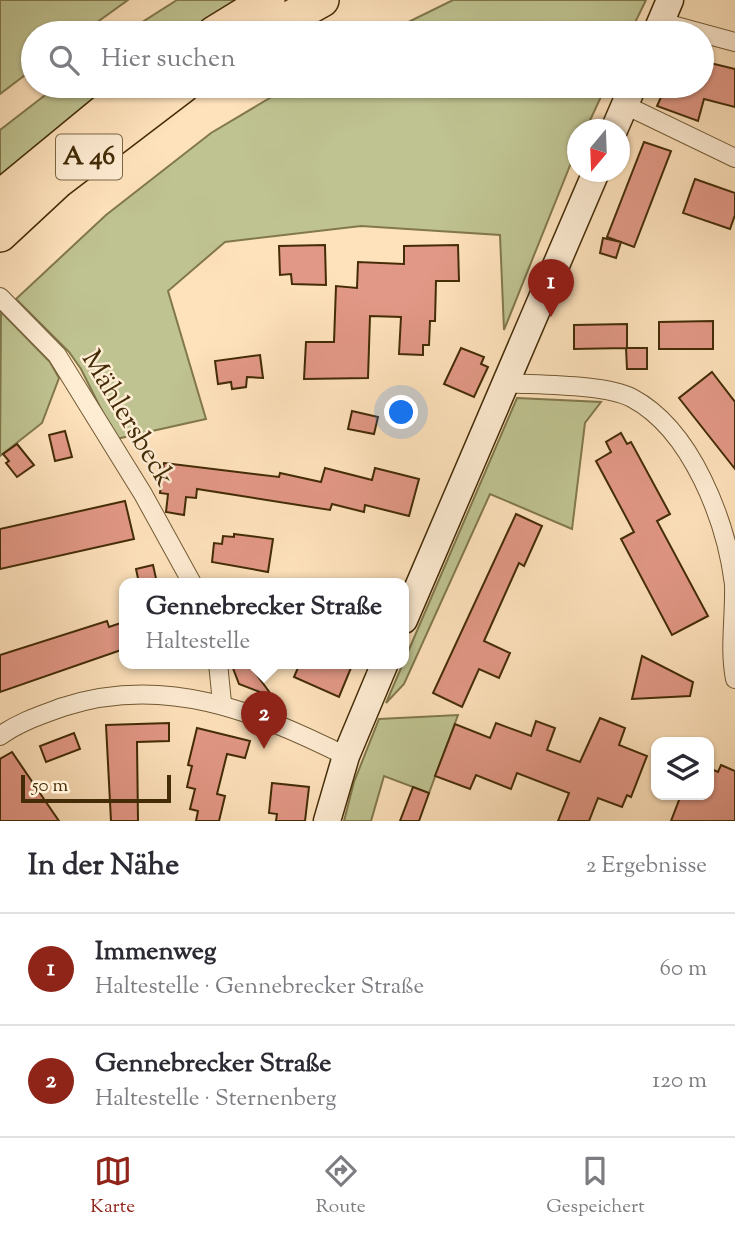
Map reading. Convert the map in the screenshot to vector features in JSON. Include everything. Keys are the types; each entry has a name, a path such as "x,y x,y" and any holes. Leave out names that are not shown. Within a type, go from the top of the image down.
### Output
{"highway":[{"path":"234,21 268,0"},
{"path":"284,21 321,0"},
{"name":"A 46","path":"0,197 120,98"},
{"name":"A 46","path":"0,235 78,165 167,98"}],"main road":[{"path":"619,119 628,98"},
{"path":"409,608 592,182"},
{"path":"327,821 346,756 383,669"}],"street":[{"path":"714,35 735,42"},
{"path":"634,98 735,158"},
{"name":"Mählersbeck","path":"0,297 57,355 143,494 189,578"},
{"path":"506,383 609,391 632,398 659,417 686,450 710,492 730,558 734,587 731,660 735,679"},
{"path":"219,669 222,704"},
{"path":"0,736 35,716 90,698 140,693 222,704 283,727 346,756"}],"green space":[{"path":"0,0 128,0 99,21 21,21 21,78 0,94"},
{"path":"177,0 253,0 219,21 144,21"},
{"path":"453,0 646,0 636,21 410,21"},
{"path":"41,98 108,98 0,187 0,130"},
{"path":"270,98 600,98 591,119 567,119 567,173 504,330 500,235 361,226 225,242 168,291 206,419 116,439 81,369 69,352 16,299 106,215 211,133"},
{"path":"1,312 50,362 59,378 42,423 0,456"},
{"path":"517,398 601,402 585,423 572,529 490,494 404,684 386,703 401,669 409,669 409,649"},
{"path":"458,715 429,793 384,776 371,821 344,821 354,782 379,719"}],"building":[{"path":"714,64 735,69 735,107 704,99 698,121 657,106 661,98 714,98"},
{"path":"644,142 671,151 634,247 607,237"},
{"path":"695,179 735,193 735,215 730,229 683,213"},
{"path":"603,238 621,242 616,258 600,253"},
{"path":"325,245 326,285 292,284 291,274 280,275 279,246"},
{"path":"458,245 459,281 436,281 435,321 430,321 429,345 423,345 423,355 399,354 401,317 370,316 368,378 304,379 306,342 334,342 336,286 357,288 358,262 404,264 404,246"},
{"path":"713,321 713,349 659,349 659,322"},
{"path":"627,324 627,348 647,348 647,369 627,369 626,348 574,349 574,325"},
{"path":"461,348 484,357 481,364 488,367 474,397 444,384"},
{"path":"260,355 263,378 247,377 246,387 232,389 231,382 218,384 215,361"},
{"path":"712,372 735,402 735,469 679,398"},
{"path":"352,411 378,417 374,434 348,429"},
{"path":"65,431 72,457 55,461 49,435"},
{"path":"621,433 627,444 631,442 670,514 657,521 708,616 672,635 621,539 634,532 596,461 611,452 606,442"},
{"path":"17,444 34,465 17,477 6,463 9,461 3,454"},
{"path":"164,463 279,477 280,473 321,482 325,468 372,480 375,468 419,479 409,516 365,505 364,512 332,504 330,510 197,489 196,498 186,497 184,515 166,512 168,494 160,493"},
{"path":"125,501 134,539 0,569 0,529"},
{"path":"516,514 542,526 524,566 519,563 484,641 510,653 499,678 479,669 462,707 433,693"},
{"path":"234,534 273,539 268,572 212,562 214,543 222,544 223,536 234,537"},
{"path":"153,565 156,578 138,578 136,569"},
{"path":"107,621 109,627 119,624 119,651 0,692 0,655"},
{"path":"642,656 693,682 690,696 632,699"},
{"path":"233,669 252,669 273,697 239,684"},
{"path":"297,669 351,669 339,697 294,677"},
{"path":"600,718 625,728 619,745 647,756 631,797 627,795 622,807 598,798 589,821 558,821 569,793 517,773 511,789 476,775 470,789 435,776 455,724 490,738 496,723 531,736 536,721 555,728 547,750 580,762"},
{"path":"169,723 169,741 137,742 138,821 111,821 106,725"},
{"path":"197,728 250,741 245,758 227,754 217,794 225,796 219,821 196,821 198,811 190,809 195,789 187,787 192,766 188,765"},
{"path":"74,733 80,749 46,762 40,746"},
{"path":"12,752 59,821 0,821 0,759"},
{"path":"721,765 735,771 735,821 671,821 679,800 714,800 714,770 718,772"},
{"path":"272,783 309,787 305,821 276,821 277,814 269,813"},
{"path":"413,787 429,793 419,821 400,821"}],"place":[{"name":"Immenweg","path":"551,317"},
{"name":"Gennebrecker Straße","path":"264,749"}]}
